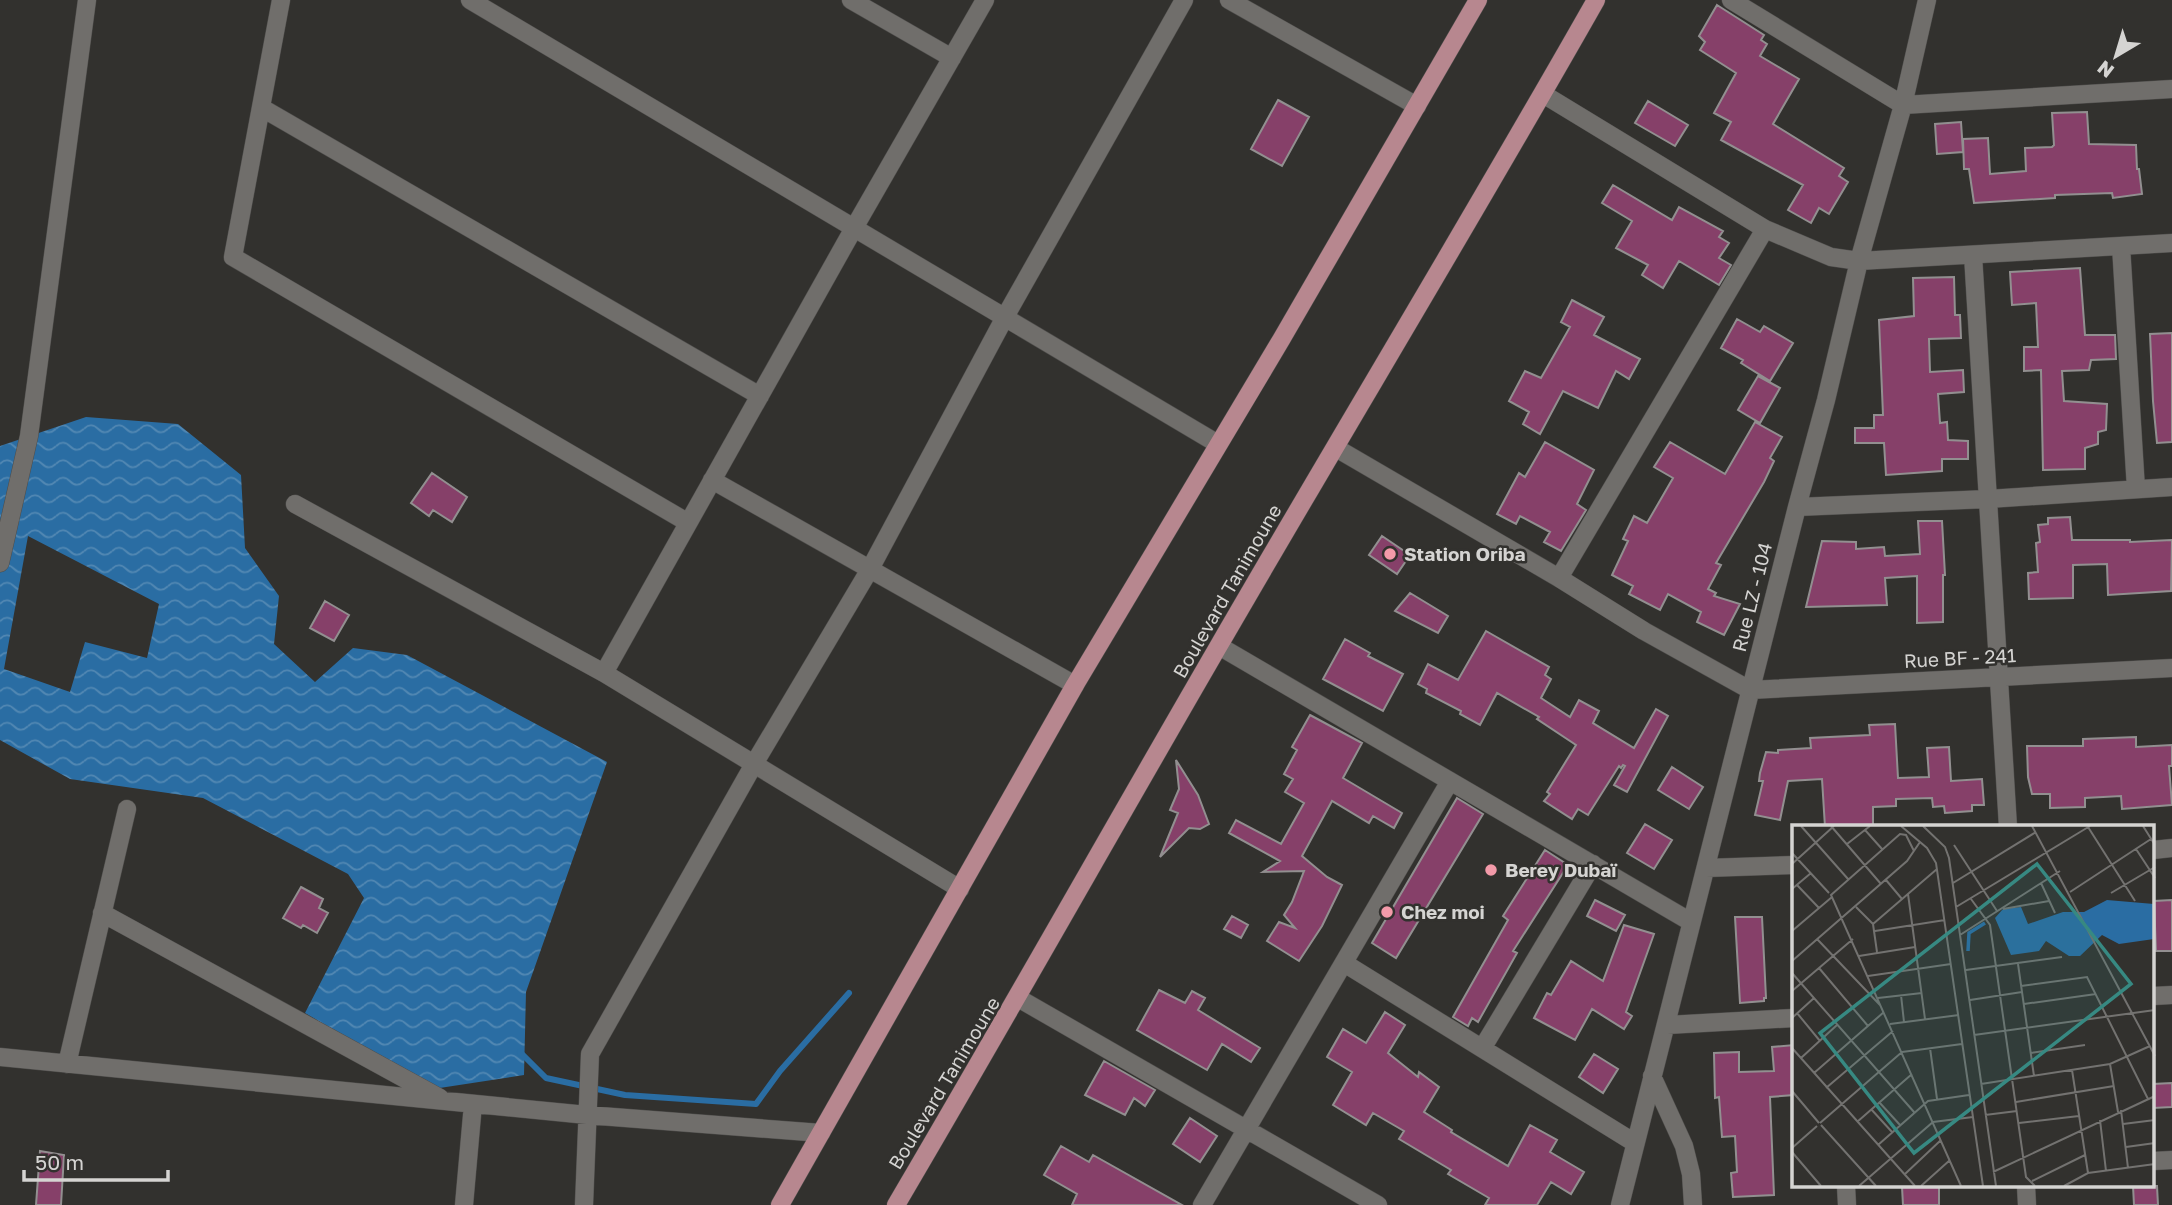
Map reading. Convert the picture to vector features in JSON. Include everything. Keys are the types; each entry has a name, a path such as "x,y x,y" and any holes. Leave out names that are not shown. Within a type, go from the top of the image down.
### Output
{"main road":[{"path":"780,1205 1075,685 1478,0"},
{"name":"Boulevard Tanimoune","path":"896,1205 1596,0"}],"street":[{"path":"0,563 29,436 87,0"},
{"path":"281,0 233,257 687,522"},
{"path":"470,0 1218,444"},
{"path":"851,0 952,58"},
{"path":"604,674 853,228 985,0"},
{"path":"584,1205 590,1054 754,764 870,569 1005,317 1184,0"},
{"path":"1229,0 1417,106"},
{"path":"1731,0 1903,105 2172,89"},
{"name":"Rue LZ - 104","path":"1620,1205 1826,400 1859,261 1903,105 1927,0"},
{"path":"1543,94 1765,229 1831,257 1859,261 2172,243"},
{"path":"262,108 760,396"},
{"path":"1559,578 1765,229"},
{"path":"2122,246 2137,489"},
{"path":"1973,256 2008,825"},
{"path":"1336,448 1559,578 1644,631 1750,690"},
{"path":"712,480 1075,685"},
{"path":"1797,507 1988,499 2172,487"},
{"path":"295,503 604,674 960,889"},
{"path":"1219,646 1691,922"},
{"name":"Rue BF - 241","path":"1750,690 2172,668"},
{"path":"1202,1205 1450,781"},
{"path":"67,1064 127,809"},
{"path":"2154,850 2172,848"},
{"path":"1483,1047 1593,864"},
{"path":"1706,868 1792,865"},
{"path":"102,912 446,1101"},
{"path":"1344,962 1635,1143"},
{"path":"2154,996 2172,995"},
{"path":"1018,998 1378,1205"},
{"path":"1667,1025 1792,1018"},
{"path":"0,1057 587,1115 821,1133"},
{"path":"1652,1076 1684,1146 1691,1174 1693,1205"},
{"path":"464,1205 473,1104"},
{"path":"2154,1161 2172,1160"}],"water":[{"path":"86,417 178,424 241,475 245,548 279,596 274,644 315,682 353,648 407,655 607,762 526,992 524,1075 433,1089 305,1013 364,898 348,874 203,798 70,779 0,740 0,446","holes":["28,536 159,604 147,658 85,642 70,692 4,669"]}],"building":[{"path":"1717,5 1764,35 1761,40 1767,44 1760,56 1799,79 1773,124 1844,168 1839,176 1848,182 1829,214 1819,208 1811,223 1788,210 1803,185 1721,140 1731,122 1714,113 1736,73 1700,50 1705,42 1699,36"},
{"path":"1278,100 1309,117 1282,166 1251,149"},
{"path":"1648,101 1688,125 1675,146 1635,123"},
{"path":"2087,112 2089,144 2136,145 2142,194 2113,198 2112,193 2055,195 2055,198 1974,203 1969,169 1964,169 1963,139 1988,138 1990,174 2026,171 2025,148 2054,145 2052,113"},
{"path":"1961,122 1963,152 1937,154 1935,124"},
{"path":"1613,185 1672,220 1679,207 1723,231 1719,237 1729,243 1719,258 1731,265 1719,285 1679,261 1663,288 1642,275 1648,265 1616,248 1632,221 1602,203"},
{"path":"2080,268 2085,335 2115,335 2116,359 2091,360 2089,370 2062,371 2064,401 2107,404 2106,430 2098,432 2098,444 2085,448 2085,469 2043,470 2041,370 2024,371 2024,347 2038,347 2036,303 2012,305 2010,272"},
{"path":"1954,277 1955,315 1960,315 1961,338 1929,339 1930,372 1963,370 1964,392 1938,394 1940,423 1947,422 1948,440 1968,441 1968,459 1942,459 1942,471 1886,475 1884,443 1855,443 1855,428 1874,428 1874,415 1883,415 1879,320 1914,316 1913,278"},
{"path":"1572,300 1604,317 1594,335 1640,359 1629,379 1616,371 1598,408 1563,391 1540,434 1523,424 1529,412 1509,401 1525,371 1541,378 1570,327 1561,322"},
{"path":"1737,319 1760,332 1764,326 1793,343 1770,381 1741,363 1743,360 1721,348"},
{"path":"2172,333 2172,442 2157,443 2150,334"},
{"path":"1758,376 1780,388 1760,423 1738,410"},
{"path":"1755,422 1782,437 1770,458 1774,461 1764,482 1716,563 1721,565 1708,589 1716,593 1714,596 1740,604 1724,635 1697,622 1701,612 1668,594 1660,610 1629,594 1633,586 1612,575 1628,541 1623,539 1634,516 1647,523 1673,478 1654,467 1670,442 1725,474"},
{"path":"1545,442 1594,470 1577,504 1586,510 1561,551 1544,542 1550,532 1520,516 1516,524 1497,514 1519,473 1525,477"},
{"path":"432,473 467,497 452,522 433,510 429,516 411,503"},
{"path":"2070,517 2072,540 2172,540 2171,591 2108,595 2107,564 2073,565 2073,598 2029,599 2028,573 2038,572 2038,525 2048,524 2048,518"},
{"path":"1918,521 1942,521 1945,575 1943,622 1917,623 1917,576 1885,578 1887,605 1806,607 1822,541 1856,542 1856,549 1884,547 1885,556 1920,554"},
{"path":"1382,536 1410,555 1397,574 1369,555"},
{"path":"1410,593 1448,616 1438,633 1395,611"},
{"path":"325,601 349,615 334,641 310,628"},
{"path":"1486,631 1549,667 1545,675 1551,679 1541,698 1570,717 1579,700 1599,711 1593,723 1634,748 1656,709 1668,716 1627,792 1614,785 1625,766 1623,765 1621,768 1619,766 1588,815 1578,809 1572,819 1544,801 1576,745 1537,719 1539,717 1497,693 1480,725 1460,714 1461,711 1426,693 1427,689 1418,684 1428,664 1458,680"},
{"path":"1345,639 1370,653 1368,656 1403,674 1383,711 1323,679"},
{"path":"1310,715 1362,743 1343,778 1402,813 1394,828 1373,816 1369,823 1332,801 1302,856 1327,877 1342,885 1322,926 1299,961 1267,941 1279,922 1295,928 1284,915 1304,871 1263,872 1280,861 1229,833 1236,820 1281,844 1304,803 1285,792 1293,779 1284,774 1297,750 1292,747"},
{"path":"1895,724 1898,778 1929,777 1927,748 1949,747 1951,781 1982,779 1984,805 1972,805 1972,811 1945,813 1944,806 1933,807 1932,798 1896,799 1896,806 1873,807 1873,825 1825,825 1822,779 1788,781 1780,820 1755,815 1763,781 1759,781 1760,773 1766,752 1811,748 1810,738 1870,735 1869,725"},
{"path":"2136,737 2136,747 2172,745 2172,766 2169,766 2172,805 2122,809 2121,796 2085,798 2085,807 2050,808 2050,794 2032,794 2028,777 2027,746 2083,746 2083,739"},
{"path":"1176,760 1198,795 1209,824 1200,829 1189,828 1160,857 1178,813 1170,810 1179,789"},
{"path":"1672,767 1703,787 1689,809 1658,790"},
{"path":"1457,798 1483,814 1396,958 1372,943"},
{"path":"1645,824 1672,840 1654,869 1627,853"},
{"path":"1545,850 1568,865 1513,951 1517,953 1478,1022 1472,1018 1468,1026 1453,1017 1508,920 1503,916"},
{"path":"301,887 323,899 319,908 328,913 317,933 283,918"},
{"path":"1595,900 1625,915 1616,931 1587,916"},
{"path":"2172,900 2172,951 2156,951 2154,901"},
{"path":"1232,916 1248,925 1241,938 1224,929"},
{"path":"1735,917 1762,917 1764,1001 1740,1003"},
{"path":"1624,925 1654,934 1626,1012 1632,1016 1624,1029 1592,1009 1575,1040 1534,1018 1547,993 1551,995 1571,961 1603,981"},
{"path":"1159,990 1185,1003 1192,991 1205,998 1198,1010 1260,1048 1251,1062 1222,1044 1207,1070 1137,1030"},
{"path":"1385,1012 1405,1025 1388,1053 1418,1077 1419,1072 1439,1087 1424,1112 1452,1130 1451,1132 1508,1166 1530,1125 1557,1140 1550,1152 1584,1172 1571,1194 1551,1182 1537,1205 1485,1205 1489,1198 1448,1174 1451,1170 1399,1139 1404,1131 1373,1113 1366,1125 1333,1105 1352,1072 1327,1057 1343,1029 1366,1043"},
{"path":"1792,1045 1792,1095 1770,1097 1774,1195 1733,1197 1731,1173 1737,1172 1735,1136 1722,1137 1719,1097 1715,1098 1714,1053 1739,1052 1739,1072 1774,1071 1772,1047"},
{"path":"1594,1054 1618,1069 1603,1093 1579,1077"},
{"path":"1104,1061 1155,1090 1145,1106 1134,1098 1125,1115 1085,1095"},
{"path":"2172,1083 2172,1107 2154,1108 2154,1084"},
{"path":"1190,1118 1217,1136 1200,1162 1173,1144"},
{"path":"1061,1146 1089,1162 1093,1155 1182,1205 1072,1205 1077,1194 1044,1175"},
{"path":"40,1151 64,1155 61,1205 36,1205"},
{"path":"2157,1186 2158,1205 2134,1205 2133,1188"},
{"path":"1902,1188 1939,1188 1939,1205 1903,1205"}],"waterway":[{"path":"520,1052 546,1078 625,1095 756,1104 780,1071 849,993"}],"place":[{"name":"Station Oriba","path":"1390,554"},
{"name":"Berey Dubaï","path":"1491,870"},
{"name":"Chez moi","path":"1387,912"}]}
